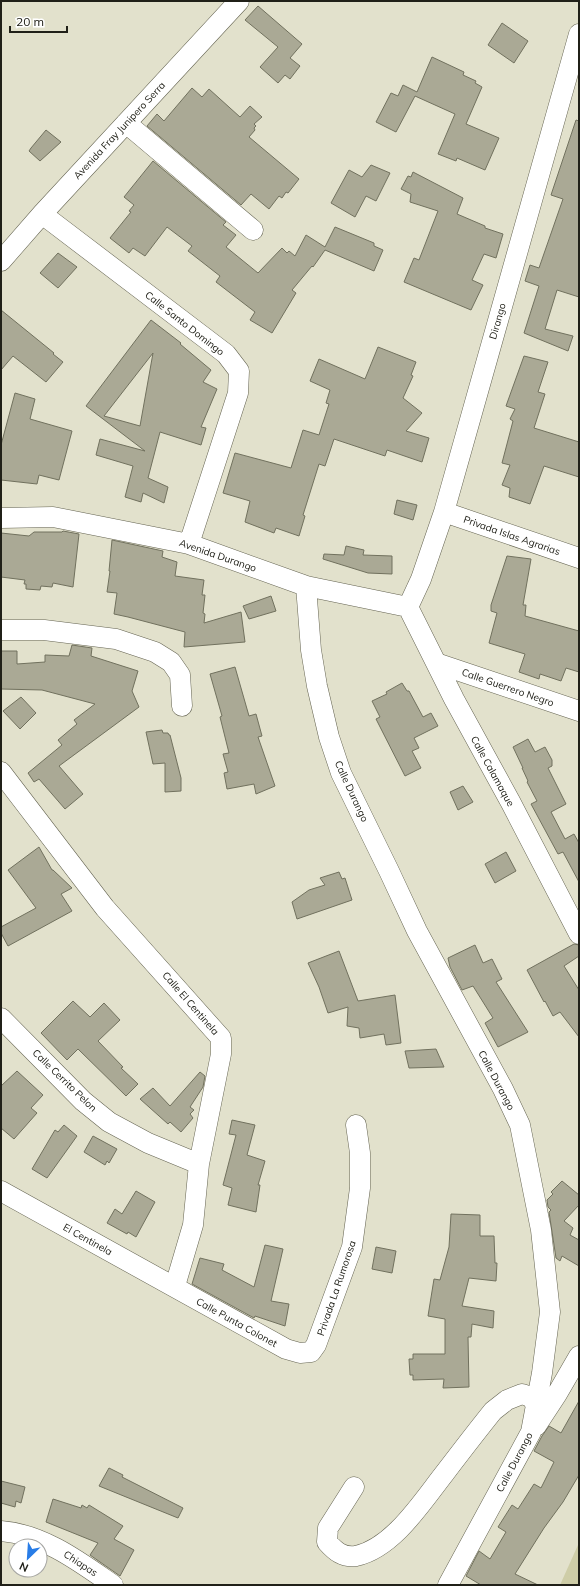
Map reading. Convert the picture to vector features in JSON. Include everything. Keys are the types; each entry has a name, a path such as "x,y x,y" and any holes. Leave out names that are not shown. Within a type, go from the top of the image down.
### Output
{"street":[{"name":"Avenida Fray Junipero Serra","path":"1,261 42,214 239,1"},
{"name":"Dirango","path":"408,607 421,579 444,512 579,34"},
{"path":"126,123 253,230"},
{"name":"Calle Santo Domingo","path":"42,214 226,354 238,371 238,393 189,544"},
{"name":"Privada Islas Agrarias","path":"444,512 579,558"},
{"name":"Avenida Durango","path":"1,518 53,517 189,544 306,586 408,607"},
{"name":"Calle Durango","path":"306,586 311,650 317,686 329,737 341,773 417,931 503,1089 520,1124 541,1230 550,1312 531,1432 448,1585"},
{"name":"Calle Calamaque","path":"408,607 454,699 511,803 579,934"},
{"path":"1,630 44,630 116,639 155,652 171,662 180,675 182,706"},
{"name":"Calle Guerrero Negro","path":"436,663 579,711"},
{"name":"Calle El Centinela","path":"1,772 105,908 221,1038 221,1054 199,1164 193,1225 175,1286"},
{"name":"Calle Cerrito Pelon","path":"1,1018 83,1101 109,1122 148,1143 199,1164"},
{"name":"Privada La Rumorosa","path":"300,1353 310,1352 316,1345 352,1247 360,1188 360,1153 356,1125"},
{"name":"El Centinela","path":"1,1191 175,1286"},
{"name":"Calle Punta Colonet","path":"175,1286 286,1349 300,1353"},
{"path":"531,1432 557,1394 579,1356"},
{"path":"354,1487 328,1528 327,1542 337,1553 354,1556 369,1552 386,1541 409,1518 493,1411 507,1400 522,1394 531,1397 536,1405"},
{"name":"Chiapas","path":"1,1531 8,1531 36,1540 65,1552 113,1585"}],"green space":[{"path":"579,1544 579,1585 560,1585 578,1545"}],"building":[{"path":"258,6 302,44 290,58 300,66 290,79 285,75 278,83 260,67 278,47 245,20"},
{"path":"502,23 528,41 514,63 488,45"},
{"path":"432,57 464,72 463,75 476,81 475,83 482,87 466,124 499,138 485,170 457,158 456,161 438,154 455,114 415,96 396,132 376,122 391,93 398,96 403,85 417,92"},
{"path":"192,88 202,97 209,89 240,117 250,106 262,117 254,124 256,126 254,128 255,130 249,137 299,179 288,193 286,192 282,198 279,196 269,209 251,194 241,205 147,126 157,114 164,121"},
{"path":"576,120 579,121 579,297 557,290 545,329 573,336 568,351 524,333 539,286 525,281 530,265 539,268 563,199 551,195"},
{"path":"46,130 61,142 40,161 29,151"},
{"path":"153,161 226,222 223,225 236,235 226,247 258,273 282,248 287,253 289,251 295,256 306,235 325,247 335,227 374,243 374,246 383,250 374,271 325,250 313,267 312,266 292,290 296,293 272,333 250,320 255,312 216,282 220,276 188,251 192,246 167,227 145,256 133,248 129,253 110,238 131,212 129,211 134,205 124,197"},
{"path":"371,165 390,173 376,201 366,196 355,217 331,203 349,170 362,177"},
{"path":"413,172 463,198 457,214 485,226 485,228 503,234 496,258 484,254 472,280 483,285 471,310 404,282 414,258 419,260 438,211 410,202 411,194 401,189 408,176 411,177"},
{"path":"58,253 77,267 58,288 40,273"},
{"path":"1,310 63,362 46,382 13,356 1,370"},
{"path":"151,320 181,343 180,344 211,370 203,382 217,389 201,427 206,428 201,445 160,432 148,478 168,487 164,503 143,493 141,502 125,497 133,466 96,455 100,439 145,451 86,406","holes":["153,353 140,426 104,416"]},
{"path":"378,347 416,362 411,375 413,376 403,398 422,413 406,431 429,438 422,462 387,450 385,456 334,439 325,466 319,464 303,515 305,516 299,536 276,528 274,533 245,522 250,501 223,493 235,453 291,468 303,430 319,435 329,404 326,403 330,390 310,381 319,359 365,379"},
{"path":"524,356 548,362 538,392 545,394 534,428 579,442 579,477 544,466 530,504 509,497 510,488 502,485 510,465 502,463 513,421 510,419 515,409 506,406"},
{"path":"15,393 35,399 30,419 72,431 59,480 39,475 37,484 1,480 1,445"},
{"path":"397,500 417,505 413,520 394,514"},
{"path":"63,531 79,534 73,587 53,583 52,587 41,586 40,590 26,589 26,584 24,584 25,580 1,577 1,533 29,536 34,532"},
{"path":"112,540 163,551 162,557 177,562 175,576 204,580 202,595 205,595 203,613 205,614 204,623 241,612 245,642 184,647 185,632 114,614 117,593 107,592"},
{"path":"346,546 364,550 363,555 392,556 392,574 368,573 323,559 324,554 344,555"},
{"path":"507,556 531,559 523,605 526,605 525,616 579,631 579,672 566,668 561,681 540,674 539,679 519,672 525,654 489,643 497,613 491,611 491,605"},
{"path":"271,596 276,611 249,619 243,606"},
{"path":"72,645 92,648 91,656 138,671 132,691 139,707 59,766 83,794 65,809 39,779 34,782 28,773 62,745 58,740 77,724 74,720 95,704 42,690 1,689 1,651 17,651 17,664 45,662 45,655 69,656"},
{"path":"235,667 249,716 256,714 262,736 258,737 275,786 256,794 254,784 227,789 224,773 228,772 223,754 229,753 220,717 222,716 210,674"},
{"path":"402,683 407,691 409,691 423,717 431,713 438,726 414,738 419,748 412,751 421,768 405,776 376,719 380,717 372,701 387,694 386,692"},
{"path":"21,697 36,713 20,729 3,711"},
{"path":"162,730 163,733 168,733 170,735 181,778 181,791 165,792 165,763 153,764 146,732"},
{"path":"528,739 535,752 545,747 552,760 552,766 548,768 566,804 551,812 565,839 574,834 579,843 579,882 563,852 558,854 531,804 537,801 527,782 528,781 523,768 513,747"},
{"path":"463,786 473,802 458,810 450,792"},
{"path":"39,847 52,870 72,888 61,894 72,911 8,946 1,933 1,927 36,908 8,870"},
{"path":"506,852 516,871 495,883 485,864"},
{"path":"339,872 342,879 345,878 352,900 297,919 292,902 309,890 325,885 320,878"},
{"path":"574,944 579,945 579,956 564,966 579,990 579,1037 560,1012 553,1016 527,970"},
{"path":"475,945 483,963 492,959 502,979 496,982 528,1032 498,1047 485,1023 493,1018 473,986 462,990 450,967 448,958"},
{"path":"339,951 358,1001 395,995 401,1043 386,1045 384,1034 360,1038 359,1028 347,1026 348,1007 328,1013 319,987 308,963"},
{"path":"73,1001 90,1017 104,1003 120,1020 98,1041 123,1067 121,1068 138,1084 126,1096 78,1049 67,1060 41,1033"},
{"path":"436,1049 444,1067 409,1068 405,1051"},
{"path":"17,1071 43,1095 31,1108 37,1113 14,1139 1,1128 1,1086"},
{"path":"200,1072 205,1076 203,1087 190,1107 194,1110 190,1114 193,1118 181,1132 170,1122 168,1124 140,1099 153,1088 170,1106"},
{"path":"232,1120 255,1125 247,1155 265,1161 258,1185 260,1185 256,1212 228,1205 232,1188 223,1185 236,1135 229,1134"},
{"path":"64,1125 77,1136 47,1178 32,1169 55,1130 58,1132"},
{"path":"93,1136 117,1149 109,1163 107,1161 105,1165 84,1152"},
{"path":"562,1181 579,1195 579,1205 564,1221 573,1228 570,1235 579,1240 579,1266 562,1256 560,1261 556,1258 549,1212 551,1210 548,1207 547,1200 553,1194 551,1192"},
{"path":"136,1191 155,1202 136,1237 128,1232 127,1234 107,1223 115,1209 122,1214"},
{"path":"451,1214 480,1215 480,1236 494,1236 495,1263 497,1263 496,1281 469,1278 462,1306 494,1311 493,1328 472,1324 471,1337 468,1337 469,1387 443,1388 444,1379 413,1380 413,1375 410,1375 409,1359 413,1359 413,1354 445,1354 445,1319 428,1316 434,1279 440,1280 449,1247"},
{"path":"265,1245 283,1249 271,1301 289,1304 285,1326 255,1316 254,1318 192,1284 200,1258 224,1264 222,1270 254,1287"},
{"path":"376,1247 396,1251 392,1273 372,1269"},
{"path":"579,1401 579,1475 563,1502 544,1528 515,1574 538,1585 481,1585 466,1576 479,1551 490,1559 506,1532 498,1527 512,1505 518,1509 534,1484 541,1488 554,1462 534,1451 549,1426 561,1433"},
{"path":"109,1468 123,1475 122,1477 183,1508 178,1518 99,1486"},
{"path":"1,1481 25,1487 21,1503 16,1501 15,1507 1,1503"},
{"path":"53,1499 81,1508 82,1505 87,1508 89,1505 123,1526 114,1539 134,1550 120,1576 90,1555 98,1543 46,1522"}]}
